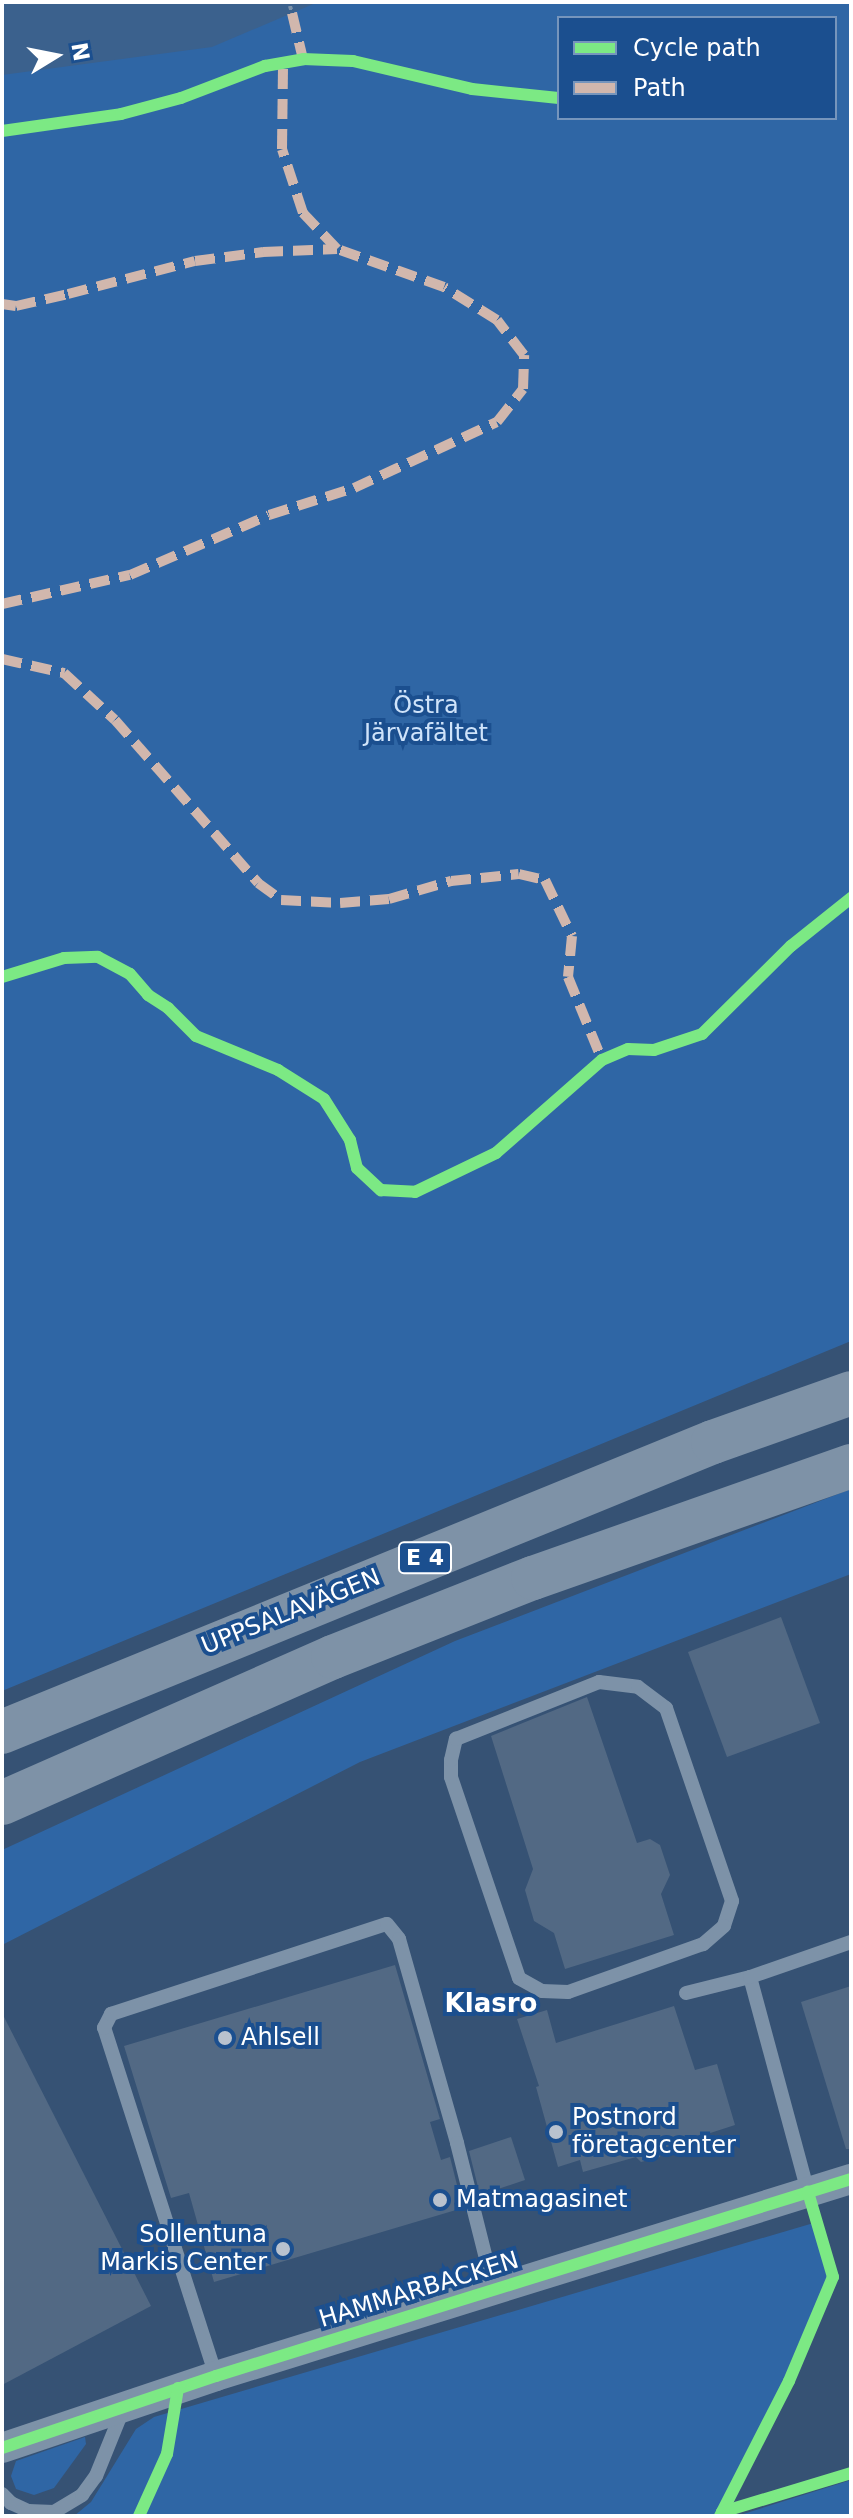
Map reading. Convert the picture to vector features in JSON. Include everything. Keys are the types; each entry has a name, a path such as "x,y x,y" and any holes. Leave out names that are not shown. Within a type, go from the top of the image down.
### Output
{"highway":[{"name":"UPPSALAVÄGEN","path":"2,1732 698,1448 851,1393"},
{"name":"E 4","path":"2,1803 404,1629 533,1578 851,1466"}],"street":[{"name":"HAMMARBACKEN","path":"2,2448 216,2376 851,2179"}],"lane":[{"path":"599,1682 638,1687 666,1708 700,1809 732,1901 724,1926 703,1944 688,1950 568,1992 542,1991 519,1978 451,1777 456,1739 599,1682"},
{"path":"216,2376 104,2028 111,2014 387,1924 399,1939 457,2143 494,2290"},
{"path":"686,1993 750,1977 851,1942"},
{"path":"750,1977 808,2192"},
{"path":"2,2494 11,2503 28,2511 54,2512 82,2495 96,2476 124,2406"}],"path":[{"path":"290,6 292,13"}],"green space":[{"name":"Östra Järvafältet","path":"2,2 851,2 851,1341 2,1691"},
{"path":"851,1489 851,1574 360,1762 2,1945 2,1850 455,1641"},
{"path":"817,2222 833,2277 789,2381 720,2516 74,2516 91,2502 136,2429 154,2417"},
{"path":"85,2437 86,2444 54,2488 34,2495 16,2489 11,2476 16,2461"},
{"path":"851,2480 851,2516 737,2516"}],"shaded area":[{"path":"2,2 318,2 212,47 2,75"}],"building":[{"path":"781,1617 820,1723 727,1757 688,1652"},
{"path":"587,1697 637,1843 650,1839 660,1845 670,1875 661,1894 674,1935 565,1969 554,1933 534,1921 525,1890 533,1869 491,1736"},
{"path":"395,1965 440,2119 430,2122 441,2160 450,2157 461,2201 454,2203 456,2210 214,2282 189,2193 171,2198 124,2046"},
{"path":"851,1986 851,2149 846,2149 801,2002"},
{"path":"674,2006 695,2070 717,2064 735,2125 661,2149 660,2157 641,2162 636,2157 583,2172 580,2160 558,2167 536,2087 539,2086 517,2019 547,2010 556,2043"},
{"path":"2,2013 151,2306 2,2385"},
{"path":"511,2137 525,2180 480,2195 469,2151"}],"marked path":[{"path":"292,13 303,59"},
{"path":"2,604 130,575 269,515 354,488 497,422 523,389 524,355 497,320 444,287 337,249 303,213 282,149 283,63"},
{"path":"2,304 16,306 195,261 263,252 337,249"},
{"path":"2,659 64,673 115,720 258,883 281,900 340,903 389,899 451,881 519,874 545,880 572,936 568,977 602,1060"}],"cycle path":[{"path":"2,131 121,114 181,98 265,66 303,59 353,61 472,89 557,98"},
{"path":"2,977 64,958 98,957 130,974 148,995 168,1008 196,1036 278,1070 324,1099 350,1140 357,1168 381,1190 415,1192 496,1153 602,1060 628,1049 654,1050 702,1034 791,946 851,898"},
{"path":"2,2448 216,2376 851,2179"},
{"path":"722,2512 789,2381 833,2277 808,2192"},
{"path":"139,2516 167,2454 178,2388"},
{"path":"720,2516 722,2512 851,2473"}],"place":[{"name":"Ahlsell","path":"225,2038"},
{"name":"Postnord företagcenter","path":"556,2132"},
{"name":"Matmagasinet","path":"440,2200"},
{"name":"Sollentuna Markis Center","path":"283,2249"}],"district":[{"name":"Klasro","path":"491,2004"}]}
